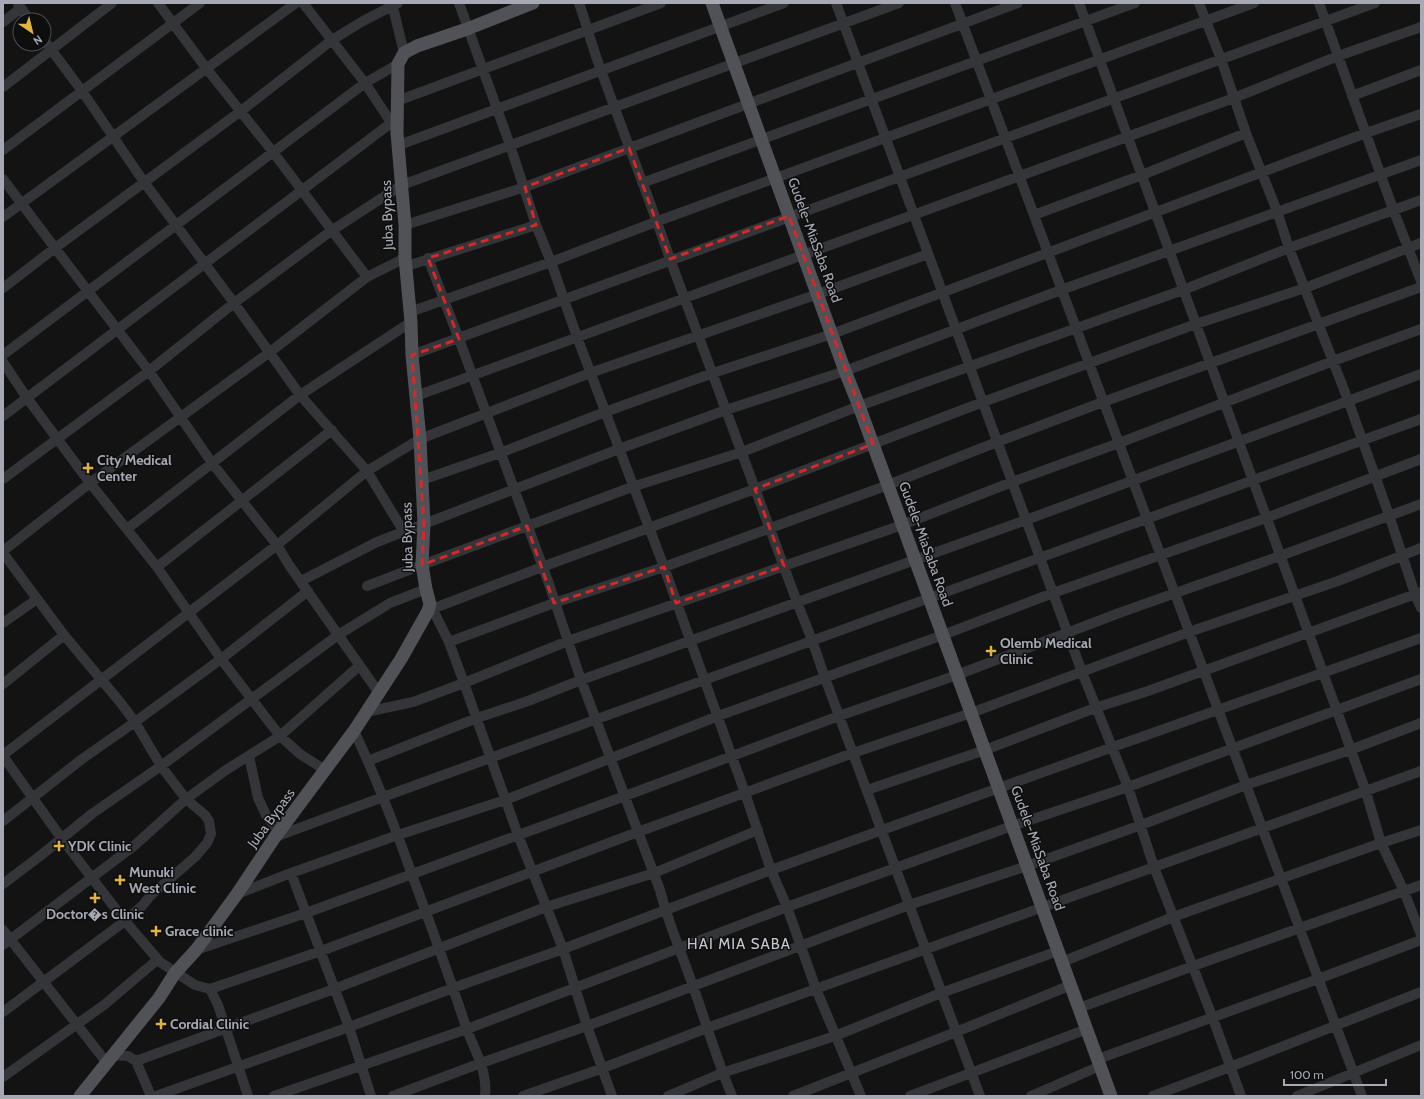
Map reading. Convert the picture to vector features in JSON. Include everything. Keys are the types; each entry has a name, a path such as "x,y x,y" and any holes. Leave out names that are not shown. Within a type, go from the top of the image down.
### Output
{"main road":[{"path":"401,58 417,46 468,29 533,3"},
{"name":"Gudele-MiaSaba Road","path":"712,3 1111,1096"},
{"name":"Juba Bypass","path":"80,1096 158,998 175,973 196,950 237,894 277,835 354,731 431,607 422,565 424,524 420,439 412,355 411,317 406,262 402,185 396,133 401,58"}],"street":[{"path":"52,49 112,3"},
{"path":"158,3 206,68 273,152 367,278"},
{"path":"3,150 200,3"},
{"path":"3,217 296,3"},
{"path":"303,3 365,84 396,133"},
{"path":"459,3 525,187 536,225 551,262 632,487 664,567 718,716 771,870 787,907 816,989 861,1096"},
{"path":"579,3 614,107 642,183 658,221 670,260 980,1096"},
{"path":"397,101 661,3"},
{"path":"3,416 301,191 396,133 497,108 784,3"},
{"path":"836,3 1095,708 1128,787 1154,867 1212,1016 1241,1096"},
{"path":"3,479 150,371 234,303 331,231 402,185 899,3"},
{"path":"955,3 1362,1096"},
{"path":"405,225 525,187 1018,3"},
{"path":"1079,3 1366,792 1381,843 1404,892 1421,935"},
{"path":"642,183 1135,3"},
{"path":"1199,3 1221,59 1246,134 1277,211 1289,248 1348,400 1402,555 1418,593 1421,608"},
{"path":"127,529 300,395 411,317 444,300 1254,3"},
{"path":"1319,3 1393,209 1421,281"},
{"path":"412,355 1375,3"},
{"path":"3,288 241,111 332,40 394,4 401,58 273,152 3,355"},
{"path":"3,22 19,6"},
{"path":"416,396 1128,137 1234,98 1338,56 1421,27"},
{"path":"52,51 82,91 144,182 205,263 300,395 367,471 404,532"},
{"path":"3,87 48,52"},
{"path":"1352,96 1421,70"},
{"path":"422,480 500,453 605,412 713,373 832,334 1421,114"},
{"path":"1034,215 1246,134"},
{"path":"301,580 377,542 619,449 726,410 845,370 1277,211 1421,160"},
{"path":"3,179 150,371 212,463 277,545 289,565 379,693"},
{"path":"367,586 632,487 742,452 859,406 1075,327 1183,290 1289,248 1421,200"},
{"path":"3,1012 125,921 143,905 150,896 195,857 210,838 209,821 205,814 186,799 161,766 135,722 64,635 3,552 90,483 270,352 367,278 406,262 428,258 536,225"},
{"path":"612,1096 574,988 563,949 518,835 449,642 431,607 755,489 1089,363 1196,324 1305,288 1421,243"},
{"path":"928,254 590,373 420,439 367,471 277,545 3,755 62,839 157,960 195,985 210,989 321,951 853,753 971,713 1189,632 1338,581 1421,548"},
{"path":"428,258 549,584 554,603 581,680 654,873 665,910 693,986 706,1028 732,1096"},
{"path":"449,642 554,603 664,567 888,485 1103,402 1421,287"},
{"path":"366,712 413,702 568,641 902,525 1012,482 1421,329"},
{"path":"3,362 57,439 157,567 221,659 280,736 300,754 325,770"},
{"path":"368,761 477,718 528,702 581,680 1026,520 1421,374"},
{"path":"249,756 258,798 277,835 1421,419"},
{"path":"157,567 332,430"},
{"path":"237,894 398,835 506,800 718,716 943,635 1053,593 1266,518 1375,478 1421,459"},
{"path":"196,950 306,913 1174,593 1421,504"},
{"path":"3,884 62,839 93,813 161,766 338,635 390,603 426,589"},
{"path":"3,821 82,759 221,659 308,591"},
{"path":"867,790 985,750 1095,708 1148,691 1418,593"},
{"path":"3,622 37,599"},
{"path":"3,684 64,635"},
{"path":"156,1096 349,1028 771,870 1112,747 1421,638"},
{"path":"6,942 135,845 186,799 222,773 280,736 360,666"},
{"path":"274,1096 467,1029 787,907 1012,826 1128,787 1421,679"},
{"path":"393,1096 481,1062 587,1026 909,905 1027,866 1246,785 1350,750 1421,723"},
{"path":"354,731 368,761 398,835 427,912 467,1029 481,1062 486,1087 485,1096"},
{"path":"523,1096 603,1068 706,1028 1421,772"},
{"path":"136,1061 334,989 546,907 654,873 758,830"},
{"path":"668,1096 722,1073 835,1036 941,993 1060,956 1421,830"},
{"path":"291,873 349,1028 371,1096"},
{"path":"1079,1008 1421,885"},
{"path":"3,930 6,942 44,982 77,1024 109,1059 128,1056 136,1061 151,1096"},
{"path":"1031,1096 1099,1062 1212,1016 1318,979 1421,940"},
{"path":"3,1077 104,1005 157,960"},
{"path":"793,1096 1071,985"},
{"path":"210,989 218,1005 248,1096"},
{"path":"1153,1096 1421,992"},
{"path":"910,1096 1087,1029"},
{"path":"1297,1096 1421,1045"}],"highlighted area":[{"path":"629,148 670,259 789,216 873,444 755,489 784,566 676,603 664,567 554,603 527,526 422,565 424,524 412,355 459,339 428,258 536,225 525,187"}],"place":[{"name":"City Medical Center","path":"88,468"},
{"name":"Olemb Medical Clinic","path":"991,651"},
{"name":"YDK Clinic","path":"59,846"},
{"name":"Munuki West Clinic","path":"120,880"},
{"name":"Doctor�s Clinic","path":"95,898"},
{"name":"Grace clinic","path":"156,931"},
{"name":"Cordial Clinic","path":"161,1024"}],"district":[{"name":"HAI MIA SABA","path":"739,944"}]}
